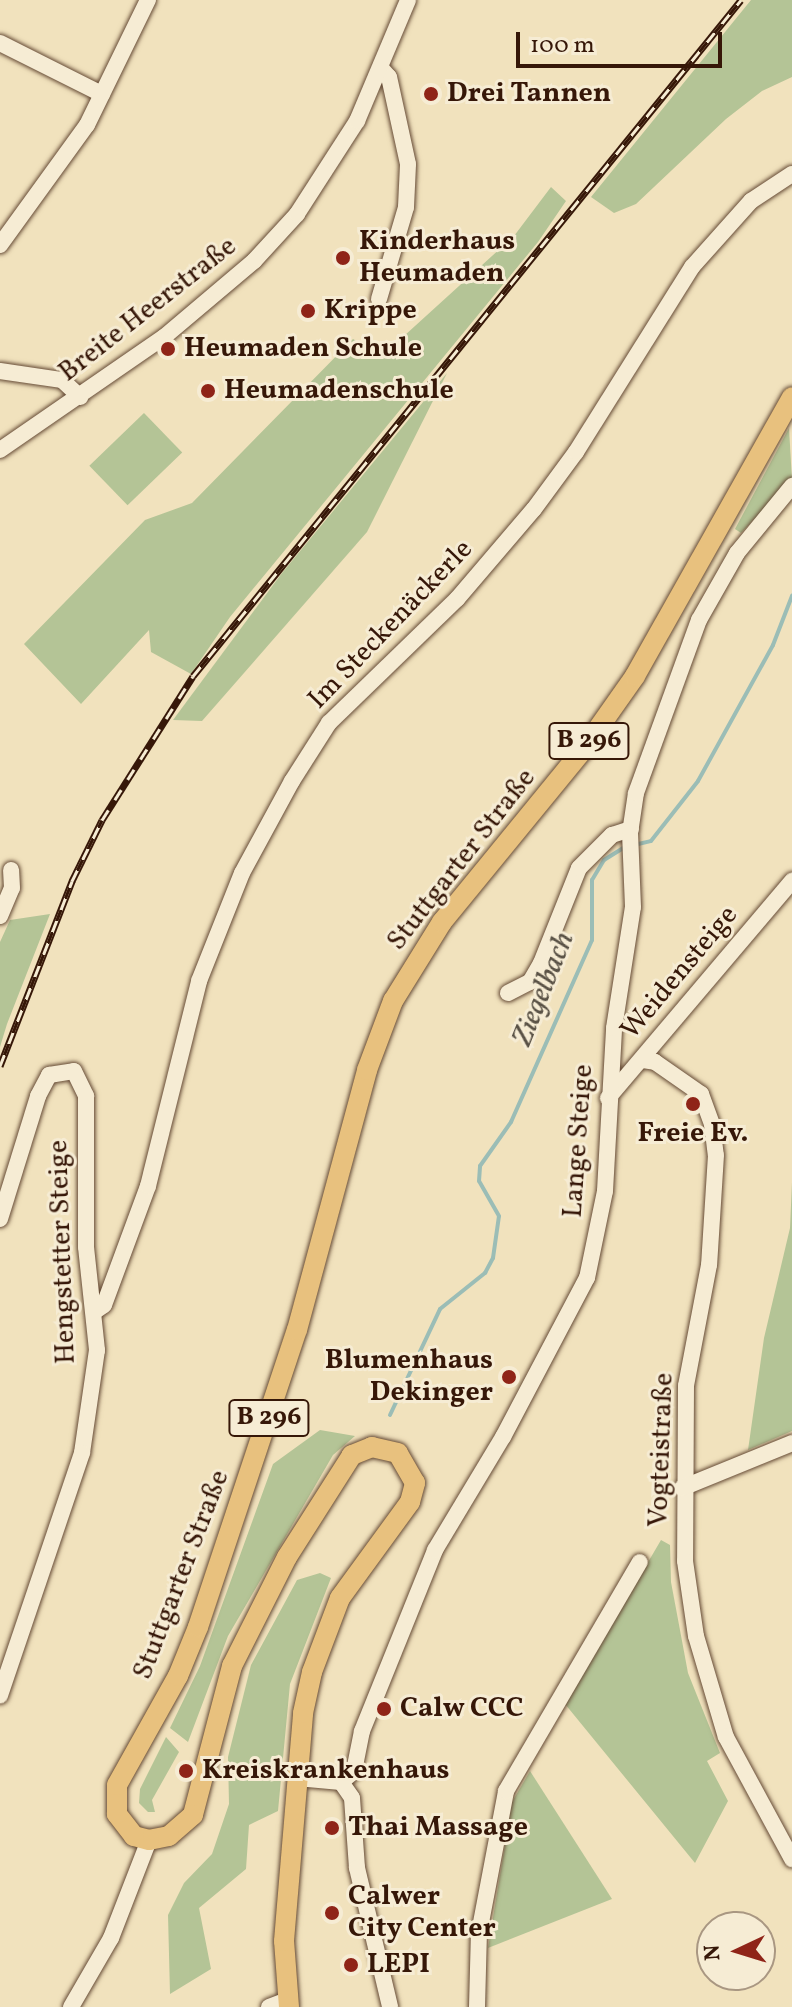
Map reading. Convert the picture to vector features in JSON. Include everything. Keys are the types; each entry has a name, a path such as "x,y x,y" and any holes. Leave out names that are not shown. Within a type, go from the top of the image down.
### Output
{"main road":[{"name":"Stuttgarter Straße","path":"149,1840 124,1826 117,1814 117,1785 178,1676 207,1600 297,1330 367,1070 393,1001 448,914 585,747 635,676 791,400"},
{"name":"B 296","path":"149,1840 179,1830 193,1815 236,1655 315,1509 352,1455 383,1447 406,1459 413,1492 406,1511 359,1570 326,1627 303,1713 284,1941 282,2005"}],"street":[{"path":"0,245 87,125 148,0"},
{"name":"Breite Heerstraße","path":"0,450 80,397 216,294 297,214 357,121 408,0"},
{"path":"0,43 102,94"},
{"path":"379,299 406,207 408,164 389,77 381,68"},
{"name":"Im Steckenäckerle","path":"94,1312 104,1305 143,1200 199,981 242,873 292,781 329,723 457,599 534,509 576,452 692,267 751,201 792,174"},
{"path":"0,371 62,380 80,397"},
{"name":"Lange Steige","path":"341,1782 354,1771 362,1731 435,1550 503,1437 587,1278 605,1191 608,1098 630,937 630,831 636,793 663,710 699,620 737,553 792,486"},
{"path":"508,993 530,982 541,963 579,868 612,835 630,831"},
{"path":"0,916 12,888 11,870"},
{"name":"Weidensteige","path":"608,1098 792,881"},
{"name":"Vogteistraße","path":"643,1060 655,1062 701,1094 716,1155 709,1265 686,1386 682,1488 685,1561 710,1687 726,1737 792,1859"},
{"name":"Hengstetter Steige","path":"0,1219 38,1096 49,1075 74,1071 86,1096 86,1247 97,1350 82,1453 0,1695"},
{"path":"682,1488 792,1443"},
{"path":"477,2007 488,1867 506,1791 640,1562"},
{"path":"297,1778 341,1782 352,1798 357,1868 390,2007"},
{"path":"71,2007 111,1938 149,1840"}],"green space":[{"path":"751,0 792,0 792,77 762,91 726,119 636,204 614,213 591,197"},
{"path":"551,187 566,201 538,242 230,617 191,674 151,652 149,630 81,704 24,644 145,520 192,503 353,339 382,356 514,236"},
{"path":"447,373 367,532 202,721 173,720 282,573"},
{"path":"144,413 182,453 128,505 89,466"},
{"path":"789,428 792,480 741,533 735,529"},
{"path":"50,914 0,1047 0,942 10,920"},
{"path":"792,1182 792,1431 748,1450 764,1338 790,1228"},
{"path":"320,1430 355,1436 333,1455 228,1636 188,1742 170,1728 200,1666 273,1464"},
{"path":"661,1540 670,1545 671,1582 688,1673 720,1753 707,1761 728,1801 695,1863 565,1704"},
{"path":"320,1573 331,1578 290,1684 278,1811 249,1825 246,1869 199,1908 211,1969 170,1994 168,1915 184,1883 212,1854 229,1804 228,1757 251,1665 297,1580"},
{"path":"166,1737 179,1752 152,1800 155,1812 148,1812 139,1803 140,1789"},
{"path":"530,1771 612,1899 488,1948 512,1802"}],"waterway":[{"name":"Ziegelbach","path":"634,845 651,841 698,781 773,645 792,596"},
{"name":"Ziegelbach","path":"390,1415 440,1309 485,1273 493,1258 499,1216 479,1181 480,1166 511,1122 592,940 592,880 604,860 625,847"}],"railway":[{"path":"0,1066 72,881 102,820 193,676 741,0"}],"place":[{"name":"Drei Tannen","path":"431,94"},
{"name":"Kinderhaus Heumaden","path":"343,258"},
{"name":"Krippe","path":"308,311"},
{"name":"Heumaden Schule","path":"168,349"},
{"name":"Heumadenschule","path":"208,391"},
{"name":"Freie Ev.","path":"693,1104"},
{"name":"Blumenhaus Dekinger","path":"509,1377"},
{"name":"Calw CCC","path":"384,1709"},
{"name":"Kreiskrankenhaus","path":"186,1771"},
{"name":"Thai Massage","path":"332,1828"},
{"name":"Calwer City Center","path":"332,1913"},
{"name":"LEPI","path":"351,1965"}]}
